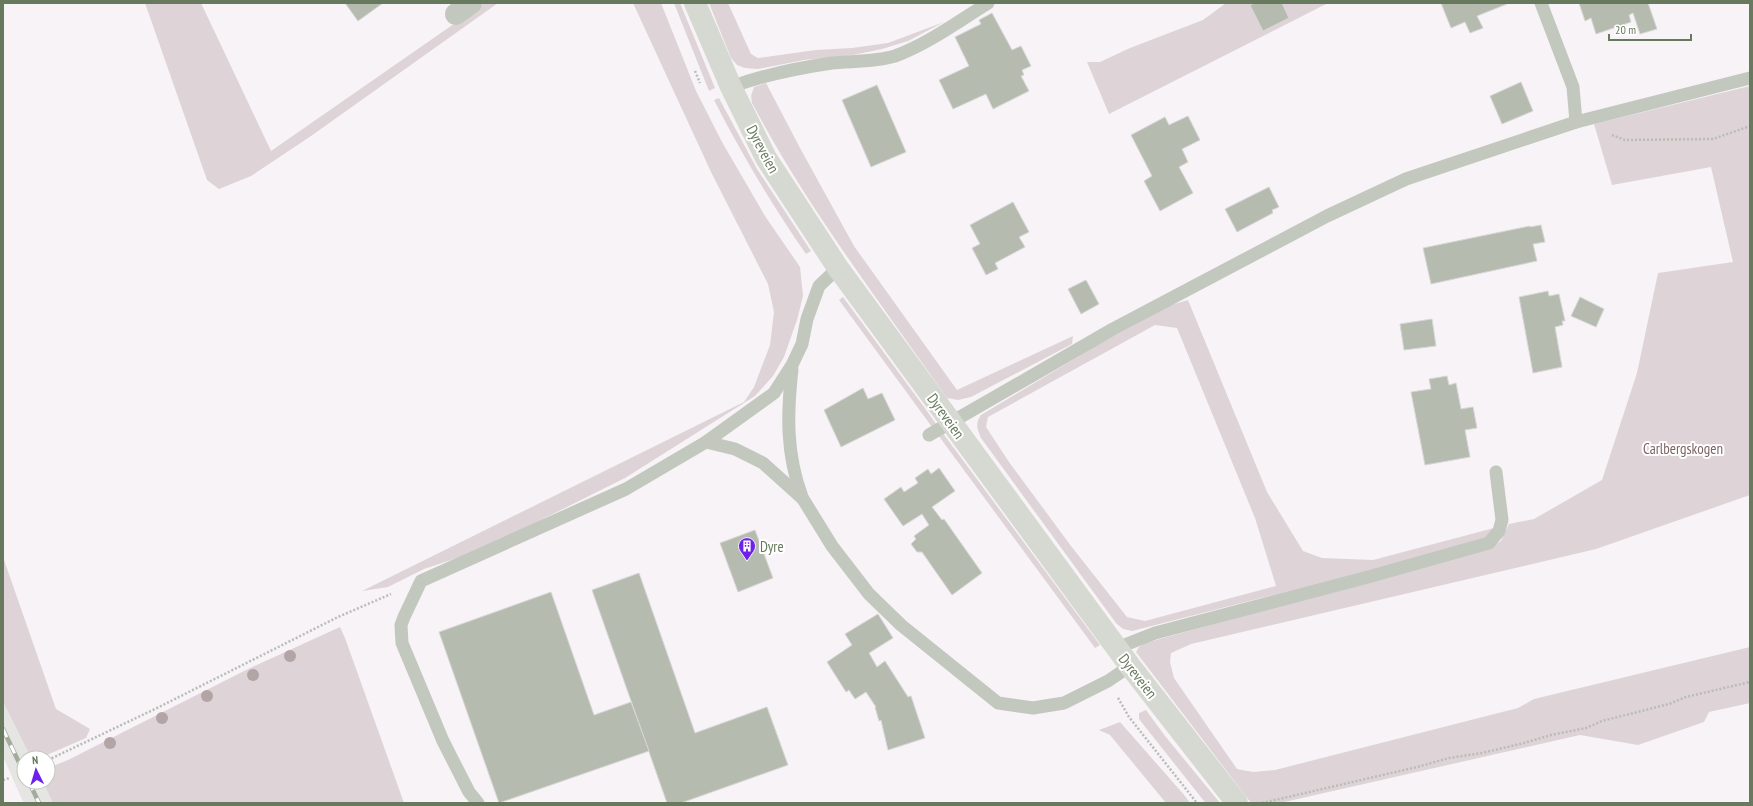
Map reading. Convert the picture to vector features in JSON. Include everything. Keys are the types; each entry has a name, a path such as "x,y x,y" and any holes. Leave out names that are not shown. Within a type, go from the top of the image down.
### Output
{"main road":[{"name":"Dyreveien","path":"695,3 731,87 766,158 838,268 1130,666 1237,803"}],"lane":[{"path":"731,87 754,78 832,63 872,61 896,56 935,37 988,3"},
{"path":"1541,3 1573,87 1576,122"},
{"path":"929,435 1113,329 1327,216 1406,180 1576,122 1750,78"},
{"path":"478,803 469,792 443,741 402,643 401,625 422,581 626,489 706,442 774,393 792,365 802,344 807,319 819,286 838,268"},
{"path":"792,365 789,400 789,443 794,475 803,499 832,546 870,594 901,625 998,703 1033,708 1064,703 1108,681 1130,666"},
{"path":"706,442 735,449 763,463 803,499"},
{"path":"1117,648 1155,633 1368,578 1489,543 1500,531 1502,520 1496,472"}],"path":[{"path":"1576,122 1625,140 1713,138 1750,126"},
{"path":"56,756 256,659 338,616 422,581"},
{"path":"1260,803 1417,767 1449,758 1482,753 1551,735 1586,728 1602,721 1664,705 1686,697 1750,682"},
{"path":"3,780 10,778"}],"shaded area":[{"path":"3,702 27,750 16,750 16,786 3,756"},
{"path":"18,790 47,790 53,803 24,803"}],"green space":[{"path":"145,3 201,3 271,151 484,3 498,3 311,136 251,176 219,189 207,180"},
{"path":"633,3 661,3 696,91 722,142 765,216 800,267 803,296 797,320 784,357 773,376 755,396 625,478 523,529 466,555 424,569 388,587 362,591 744,402 754,387 770,345 774,312 768,284 711,172"},
{"path":"674,3 680,3 715,88 709,91"},
{"path":"709,3 728,3 751,54 758,58 816,50 852,48 888,43 944,22 908,41 882,49 853,55 804,60 758,69 745,68 737,65 731,58"},
{"path":"1226,3 1328,3 1109,114 1087,62 1100,62 1130,48 1203,20"},
{"path":"766,83 854,246 957,390 1073,336 1072,344 971,397 958,400 947,398 845,253 773,142 752,103 751,96 754,87"},
{"name":"Carlbergskogen","path":"1750,86 1750,495 1596,549 1191,644 1171,653 1170,662 1174,678 1237,769 1253,772 1275,770 1518,708 1534,699 1750,647 1750,703 1709,712 1704,722 1638,745 1580,735 1280,803 1251,803 1136,652 1139,647 1145,643 1490,548 1501,541 1509,524 1534,519 1602,480 1637,373 1658,273 1733,262 1711,167 1612,185 1594,124"},
{"path":"719,98 757,169 811,251 806,254 769,198 735,140 714,100"},
{"path":"843,297 936,424 932,427 839,300"},
{"path":"1188,300 1267,492 1303,551 1322,558 1373,560 1494,528 1486,538 1411,560 1132,631 1123,629 1116,623 981,438 977,423 981,415 1101,343 1171,305","holes":["1155,325 1177,328 1255,518 1276,586 1145,621 1127,617 1071,546 1009,462 986,427 988,417"]},
{"path":"942,432 1100,645 1095,648 938,435"},
{"path":"3,557 56,709 90,729 86,738 56,751 27,750 3,702"},
{"path":"340,627 404,803 53,803 47,790 56,790 56,765 250,668"},
{"path":"1146,710 1165,736 1220,803 1206,803 1204,801 1139,719 1139,713"},
{"path":"1120,722 1190,803 1166,803 1110,735 1099,730"}],"building":[{"path":"345,3 383,3 358,21"},
{"path":"1255,3 1282,3 1289,18 1263,31 1250,5"},
{"path":"1441,3 1507,4 1477,16 1483,28 1470,33 1465,22 1451,28"},
{"path":"1579,3 1648,3 1657,29 1640,34 1633,13 1629,15 1631,22 1596,34 1591,18 1585,21"},
{"path":"992,13 1012,50 1021,46 1031,66 1022,70 1024,75 1021,76 1029,91 993,109 986,94 953,109 939,80 969,66 955,37 981,24 979,20"},
{"path":"1521,82 1533,111 1502,124 1490,96"},
{"path":"877,85 906,152 871,167 842,100"},
{"path":"1188,116 1200,140 1182,149 1188,162 1179,167 1193,193 1160,211 1144,181 1152,176 1131,135 1165,117 1169,125"},
{"path":"1269,187 1279,207 1272,210 1273,213 1237,232 1225,209"},
{"path":"1013,202 1029,232 1019,237 1025,247 995,263 998,269 986,275 972,248 980,244 970,225"},
{"path":"1541,225 1545,242 1533,244 1537,261 1431,284 1423,248"},
{"path":"1086,280 1099,304 1081,314 1068,289"},
{"path":"1548,291 1549,296 1559,294 1565,321 1562,321 1563,325 1555,327 1562,367 1533,373 1519,297"},
{"path":"1580,297 1604,309 1596,327 1571,316"},
{"path":"1432,319 1436,346 1404,350 1400,324"},
{"path":"1447,376 1449,385 1456,383 1461,409 1473,407 1477,428 1465,430 1470,457 1425,465 1411,392 1431,389 1429,379"},
{"path":"863,388 868,399 882,393 895,420 841,447 824,410"},
{"path":"939,468 955,491 932,507 942,520 944,519 982,573 952,595 922,552 917,552 911,544 916,539 914,536 929,525 922,514 903,526 884,499 901,487 904,492 918,483 915,478 928,469 931,474"},
{"name":"Dyre","path":"755,530 773,578 738,592 720,543"},
{"path":"639,573 695,733 767,707 788,765 681,803 667,803 592,590"},
{"path":"551,592 594,715 631,702 649,751 499,803 439,632"},
{"path":"878,614 893,638 869,653 877,667 885,661 908,697 911,696 925,738 888,750 881,720 879,721 876,707 866,692 855,699 849,690 846,692 827,662 852,645 845,634"}],"railway":[{"path":"3,729 16,756"},
{"path":"33,790 39,803"}],"place":[{"name":"Dyre","path":"747,561"}]}
